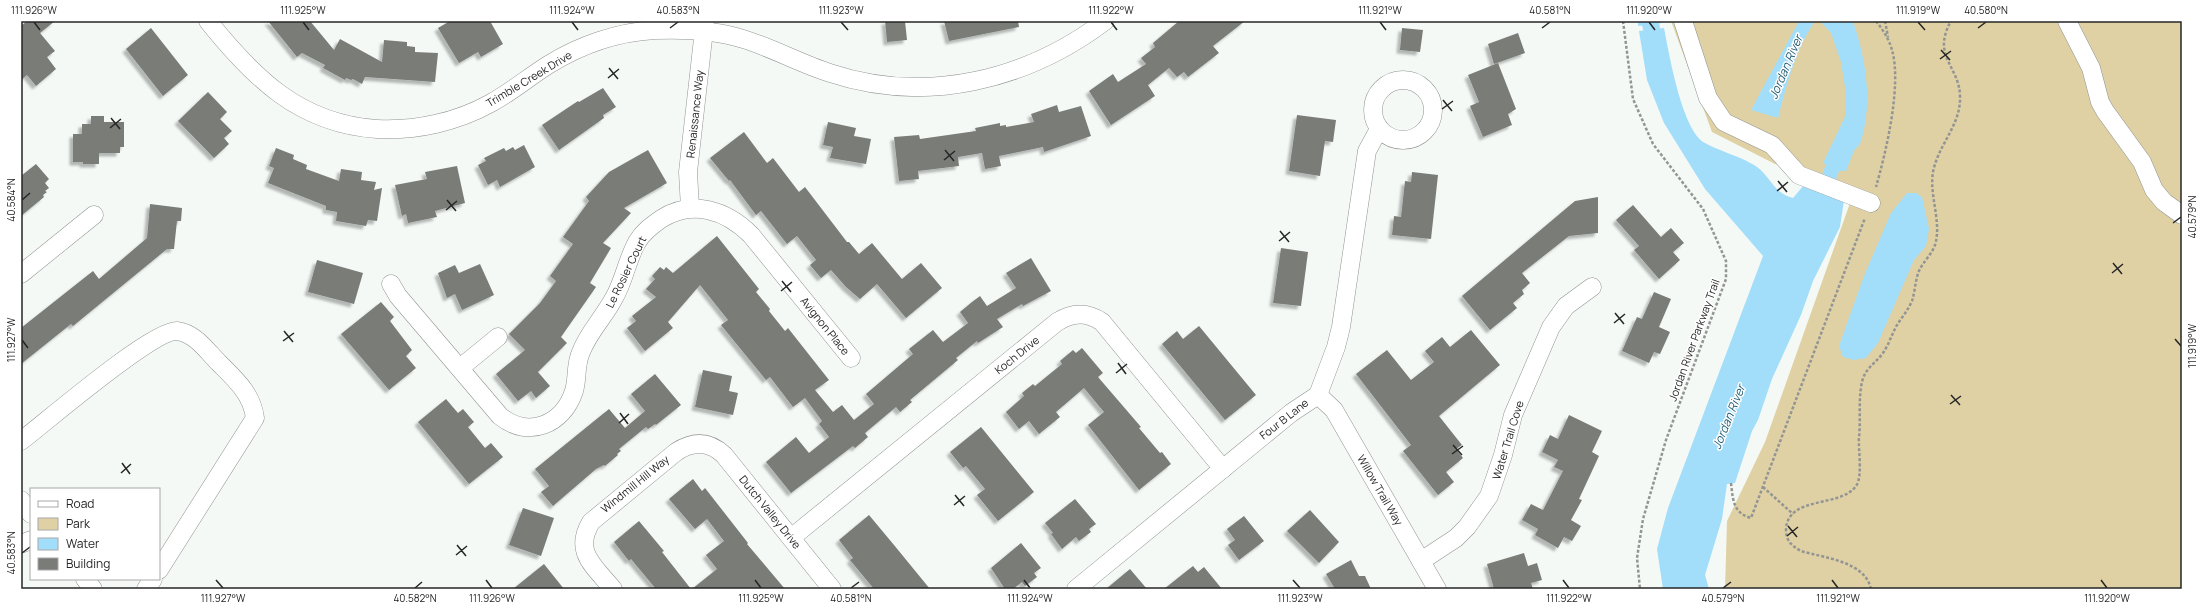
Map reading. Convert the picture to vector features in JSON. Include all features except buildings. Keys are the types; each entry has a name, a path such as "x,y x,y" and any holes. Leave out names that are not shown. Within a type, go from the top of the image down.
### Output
{"street":[{"name":"Trimble Creek Drive","path":"208,21 243,64 276,92 313,113 334,120 376,129 433,124 472,112 508,93 549,64 596,42 637,32 704,26 741,38 830,73 853,80 901,87 925,87 973,82 1020,69 1064,49 1105,21"},
{"path":"1683,21 1708,98 1724,122 1772,145 1799,174 1871,204"},
{"path":"2067,21 2091,68 2100,102 2105,112 2142,162 2154,190 2164,202 2182,215"},
{"name":"Renaissance Way","path":"690,208 688,172 704,26"},
{"name":"Four B Lane","path":"1076,589 1291,413 1318,395 1336,347 1341,327 1367,151 1379,129"},
{"name":"Avignon Place","path":"690,208 702,208 723,215 742,227 851,358"},
{"name":"Le Rosier Court","path":"391,284 398,296 505,420 531,428 547,423 563,410 571,399 575,386 580,353 615,297 641,237 649,228 664,218 690,208"},
{"path":"21,274 94,215"},
{"name":"Water Trail Cove","path":"1421,561 1456,538 1467,527 1489,496 1503,456 1513,415 1551,327 1566,306 1592,287"},
{"name":"Koch Drive","path":"791,538 1057,322 1077,314 1090,316 1102,322 1223,469"},
{"path":"21,441 140,349 166,334 176,331 192,335 239,383 253,404 255,418 160,568"},
{"path":"460,368 498,337"},
{"name":"Willow Trail Way","path":"1318,395 1334,410 1437,589"},
{"name":"Dutch Valley Drive","path":"702,444 714,447 724,455 832,589"},
{"name":"Windmill Hill Way","path":"612,589 584,554 583,541 587,528 595,517 676,452 688,445 702,444"},
{"path":"21,500 30,513"},
{"path":"86,580 93,589"},
{"path":"146,589 152,580"}],"path":[{"name":"Jordan River Parkway Trail","path":"1623,21 1633,99 1653,144 1703,209 1718,242 1726,267 1726,279 1666,440 1643,519 1637,558 1640,589"},
{"path":"1876,21 1889,40"},
{"path":"1731,483 1733,504 1738,511 1751,518 1842,274 1871,204 1884,158 1894,89 1894,64 1885,21"},
{"path":"1871,589 1866,576 1858,569 1801,551 1793,546 1787,540 1787,523 1793,514 1814,503 1842,497 1851,493 1858,484 1861,419 1859,406 1862,382 1871,364 1883,354 1911,302 1918,273 1935,246 1936,233 1932,180 1939,155 1955,123 1960,97 1958,82 1943,51 1944,42 1951,21"},
{"path":"1763,487 1793,514"}],"green space":[{"path":"1671,21 2182,21 2182,589 1725,589 1727,521 1765,442 1855,189 1775,164 1712,132"}],"water":[{"path":"1638,21 1661,21 1662,23 1638,26"},
{"name":"Jordan River","path":"1799,21 1815,21 1797,56 1788,80 1778,118 1751,110"},
{"name":"Jordan River","path":"1820,21 1853,21 1858,36 1866,81 1867,111 1861,141 1854,151 1846,171 1839,171 1831,194 1844,200 1840,227 1813,281 1801,315 1772,379 1758,420 1752,431 1735,483 1727,484 1722,519 1705,575 1709,589 1663,589 1657,549 1668,508 1763,256 1705,189 1664,123 1647,80 1639,31 1664,28 1673,72 1683,108 1697,136 1705,143 1757,167 1781,193 1793,198 1804,185 1817,188 1826,164 1823,163 1845,117 1846,94 1841,62 1831,33"},
{"path":"1907,193 1916,193 1922,197 1929,229 1926,246 1914,260 1878,343 1866,358 1854,360 1843,357 1839,346 1864,276 1891,213"}],"waterway":[{"path":"1650,21 1656,52"}]}
